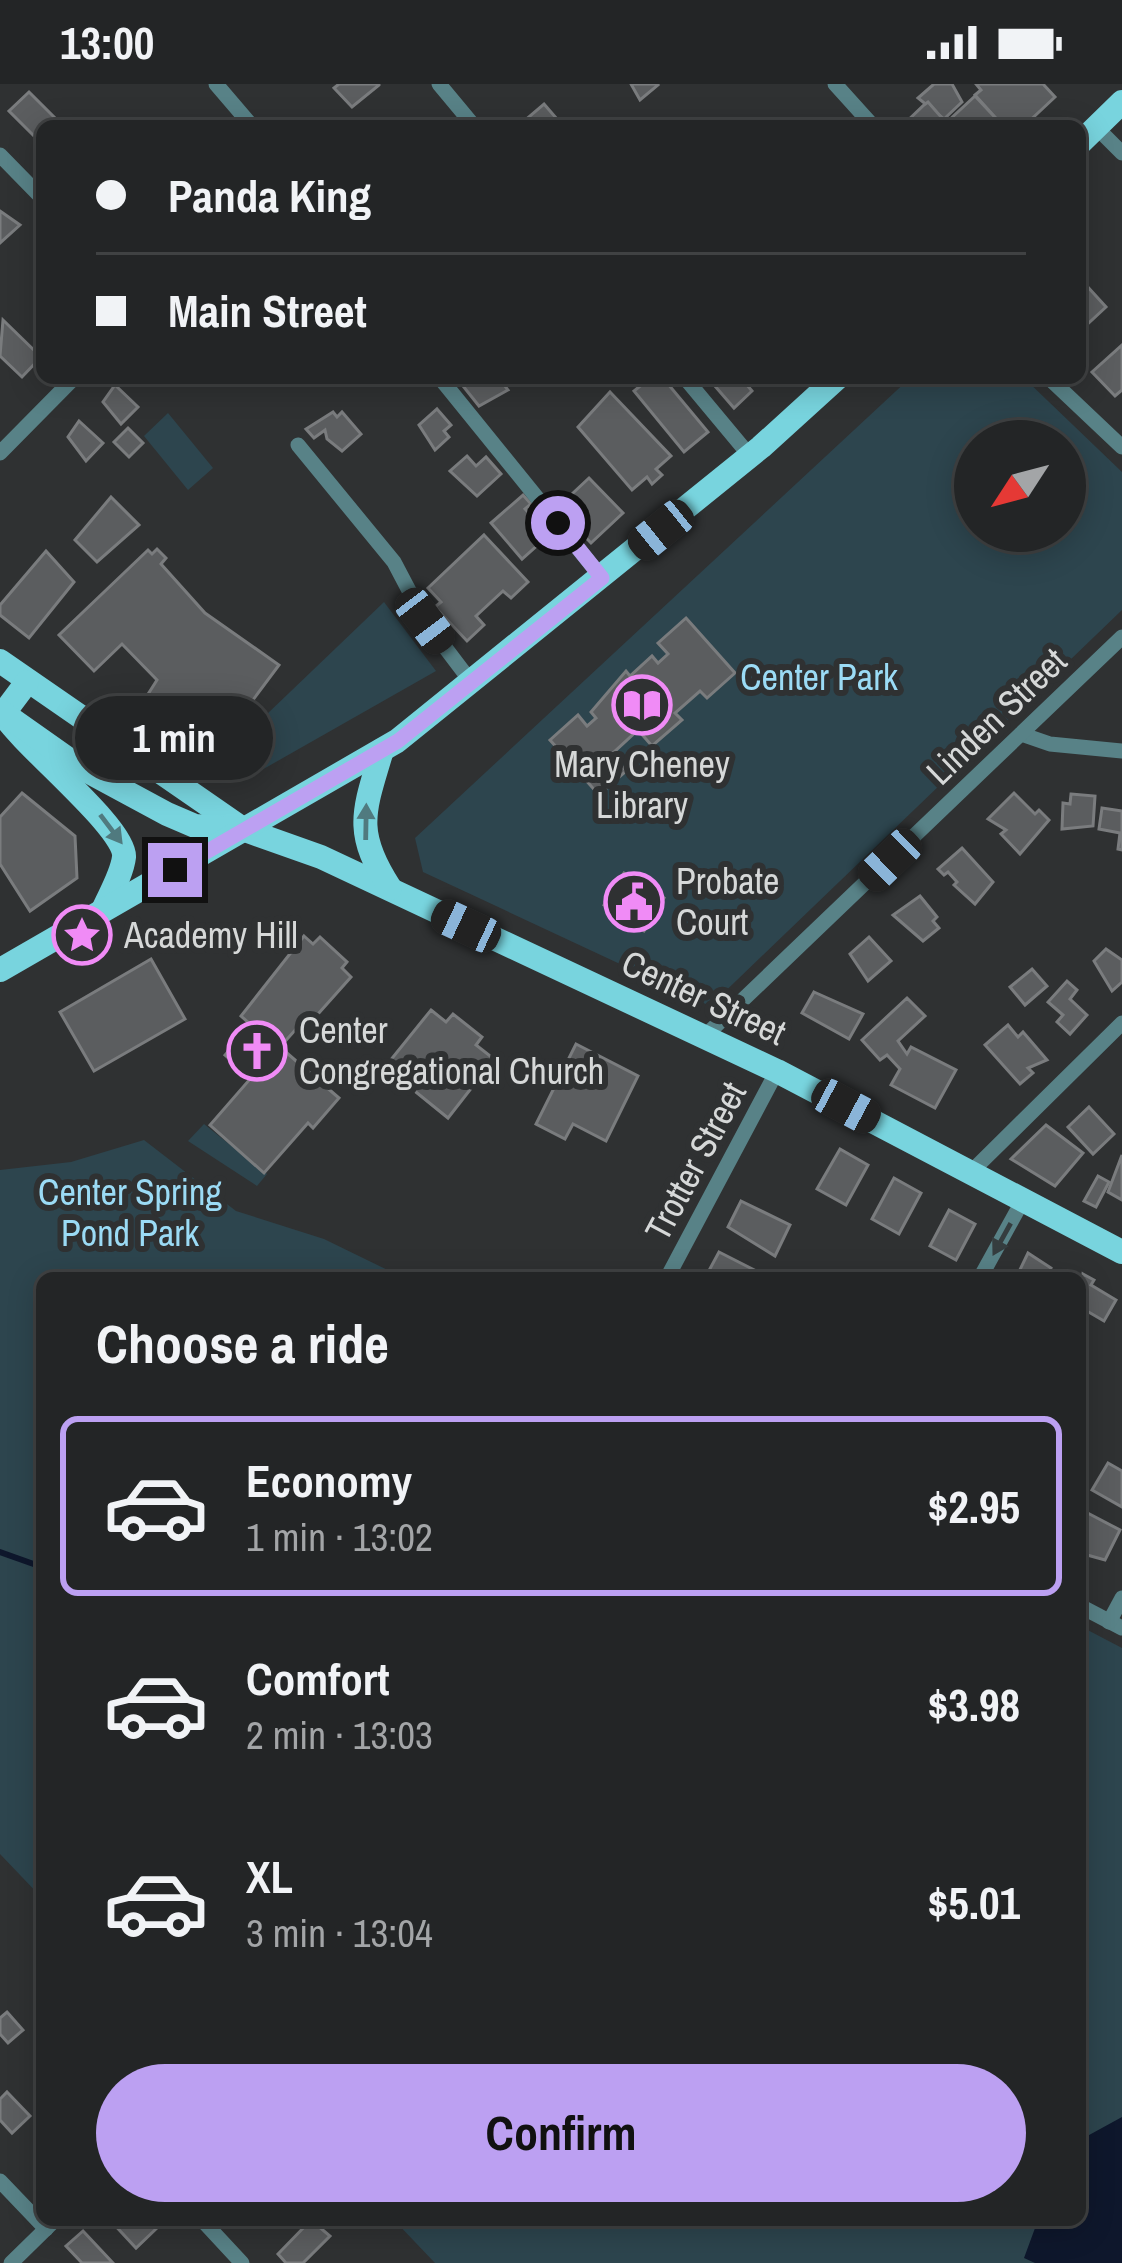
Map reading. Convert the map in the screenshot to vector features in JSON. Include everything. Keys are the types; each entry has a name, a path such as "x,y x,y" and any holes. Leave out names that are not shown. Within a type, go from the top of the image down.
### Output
{"main road":[{"path":"1088,135 1122,102"},
{"path":"0,970 382,750 602,578 830,384"},
{"path":"0,661 245,830"},
{"path":"2,712 27,682"},
{"path":"2,712 78,766 166,814 195,826 245,830"},
{"path":"2,712 31,751 120,837 123,864 103,910"},
{"path":"382,750 363,825 370,857 391,890"},
{"name":"Center Street","path":"245,830 312,853 776,1071 1122,1252"}],"street":[{"path":"216,84 247,120"},
{"path":"439,84 469,120"},
{"path":"835,84 868,120"},
{"path":"1088,135 1122,153"},
{"path":"0,154 36,192"},
{"path":"0,453 68,384"},
{"path":"445,384 602,578"},
{"path":"690,384 750,456"},
{"path":"1055,384 1122,447"},
{"path":"298,445 394,562 425,621 472,683"},
{"name":"Linden Street","path":"704,1037 1122,637"},
{"path":"1021,734 1050,744 1122,751"},
{"path":"971,1172 1122,1024"},
{"name":"Trotter Street","path":"670,1272 776,1071"},
{"path":"983,1272 1023,1200"},
{"path":"1086,1609 1116,1625 1122,1598"},
{"path":"0,2181 36,2212"},
{"path":"11,2263 48,2226"},
{"path":"208,2226 242,2263"}],"green space":[{"name":"Center Park","path":"904,384 1030,384 1068,420 954,420 954,552 1086,552 1086,437 1122,472 1122,610 710,1006 423,872 415,838"},
{"path":"168,413 213,468 188,490 144,436"},
{"path":"384,602 436,671 260,771 216,763"},
{"path":"204,1124 267,1174 257,1186 188,1141"},
{"name":"Center Spring Pond Park","path":"144,1140 236,1211 324,1239 392,1272 36,1272 36,1892 0,1854 0,1170 71,1162"},
{"path":"1086,1629 1122,1648 1122,2263 435,2263 400,2226 1086,2226"}],"shaded area":[{"path":"1122,2117 1122,2263 1035,2263 1024,2258 1036,2226 1086,2226 1086,2137"}],"building":[{"path":"339,84 379,85 352,107 334,88"},
{"path":"631,84 657,84 658,85 640,100"},
{"path":"934,84 952,84 962,102 944,119 918,98"},
{"path":"976,84 1043,84 1055,97 1030,120 998,120 975,95 981,90"},
{"path":"29,92 55,118 36,120 35,137 9,111"},
{"path":"975,96 997,120 949,120"},
{"path":"928,102 944,120 908,120"},
{"path":"544,104 558,120 525,120"},
{"path":"0,211 20,225 0,243"},
{"path":"1086,285 1106,307 1086,325"},
{"path":"3,320 36,352 36,362 22,377 0,356"},
{"path":"1122,345 1122,390 1115,396 1092,372"},
{"path":"504,384 508,390 479,406 463,386"},
{"path":"643,384 668,384 708,432 684,452 634,391"},
{"path":"713,384 746,384 752,391 734,408"},
{"path":"115,385 138,407 121,424 103,402"},
{"path":"610,392 671,456 656,469 662,475 652,484 647,477 632,490 578,427"},
{"path":"437,409 451,425 444,431 449,437 435,450 419,425"},
{"path":"333,412 337,417 342,412 361,434 342,451 327,439 325,430 314,438 306,429"},
{"path":"79,421 103,443 86,461 68,437"},
{"path":"128,428 143,443 129,457 114,442"},
{"path":"467,456 476,466 486,457 501,474 477,496 450,471"},
{"path":"589,478 623,513 591,543 557,508"},
{"path":"523,495 531,504 525,509 549,535 522,559 491,523"},
{"path":"111,497 139,525 97,562 75,540"},
{"path":"484,535 528,582 511,598 503,591 476,616 484,625 467,641 435,607 441,602 428,588"},
{"path":"157,549 166,558 161,564 205,613 279,665 215,751 145,699 157,680 122,644 94,671 59,635 148,550 152,554"},
{"path":"46,551 74,582 29,638 0,615 0,605"},
{"name":"Mary Cheney Library","path":"686,618 735,673 707,698 700,691 675,713 682,720 652,746 638,730 612,754 626,771 599,795 550,740 578,715 587,726 596,718 591,712 626,671 630,676 652,656 658,663 668,654 658,643"},
{"path":"22,793 75,836 77,878 30,911 0,864 0,817"},
{"path":"1014,793 1035,814 1039,810 1049,820 1020,854 1001,834 1006,830 988,819"},
{"path":"1071,794 1095,796 1093,826 1062,829 1063,803 1070,804"},
{"path":"1102,808 1122,811 1122,850 1118,849 1120,833 1099,829"},
{"path":"962,848 993,882 975,904 954,885 957,882 948,872 944,875 938,869"},
{"name":"Probate Court","path":"624,873 664,898 644,931 604,905"},
{"path":"920,896 937,917 933,921 939,928 923,941 893,915"},
{"name":"Center Congregational Church","path":"304,936 313,944 320,937 347,962 342,968 351,977 310,1023 305,1019 280,1047 339,1098 313,1128 308,1123 264,1173 210,1125 251,1078 225,1055 251,1025 241,1016"},
{"path":"869,937 891,961 868,981 850,954"},
{"path":"1106,949 1122,960 1122,982 1112,991 1094,961"},
{"path":"151,959 185,1019 94,1071 60,1012"},
{"path":"1032,969 1047,986 1025,1005 1010,987"},
{"path":"1067,981 1077,990 1070,999 1087,1015 1070,1034 1057,1022 1063,1015 1048,1002"},
{"path":"814,992 863,1014 849,1039 802,1013"},
{"path":"907,998 925,1016 898,1041 907,1054 911,1047 956,1070 935,1108 891,1085 900,1069 887,1055 880,1060 862,1040"},
{"path":"431,1010 446,1022 453,1014 482,1037 476,1045 494,1059 448,1118 385,1067"},
{"path":"1008,1025 1018,1037 1023,1032 1047,1060 1028,1068 1033,1073 1020,1084 985,1045"},
{"path":"576,1044 638,1076 606,1141 573,1124 565,1139 536,1124"},
{"path":"1089,1107 1114,1134 1093,1154 1068,1127"},
{"path":"1046,1125 1083,1153 1055,1186 1011,1159"},
{"path":"840,1149 868,1165 846,1205 817,1189"},
{"path":"1122,1155 1122,1200 1108,1192"},
{"path":"1098,1176 1109,1182 1096,1207 1084,1201"},
{"path":"894,1178 921,1193 899,1234 872,1219"},
{"path":"741,1201 790,1225 775,1256 728,1227"},
{"path":"949,1210 975,1224 956,1260 930,1246"},
{"path":"719,1252 758,1272 708,1272"},
{"path":"1028,1253 1051,1268 1049,1272 1019,1272"},
{"path":"1086,1276 1094,1280 1091,1285 1116,1300 1104,1321 1086,1310"},
{"path":"1108,1463 1122,1471 1122,1507 1092,1490"},
{"path":"1086,1512 1120,1530 1105,1560 1086,1555"},
{"path":"7,2012 23,2030 8,2043 0,2034 0,2018"},
{"path":"7,2092 30,2116 12,2133 0,2120 0,2099"},
{"path":"116,2226 155,2226 136,2248"},
{"path":"305,2226 318,2226 330,2236 303,2263 286,2263 278,2254"},
{"path":"83,2231 113,2263 82,2263 66,2246"}],"waterway":[{"path":"0,1552 36,1565"}],"place":[{"name":"Mary Cheney Library","path":"642,705"},
{"name":"Probate Court","path":"634,902"},
{"name":"Academy Hill","path":"82,935"},
{"name":"Center Congregational Church","path":"257,1051"}],"route":[{"path":"175,870 398,741 602,578 558,523"}]}
